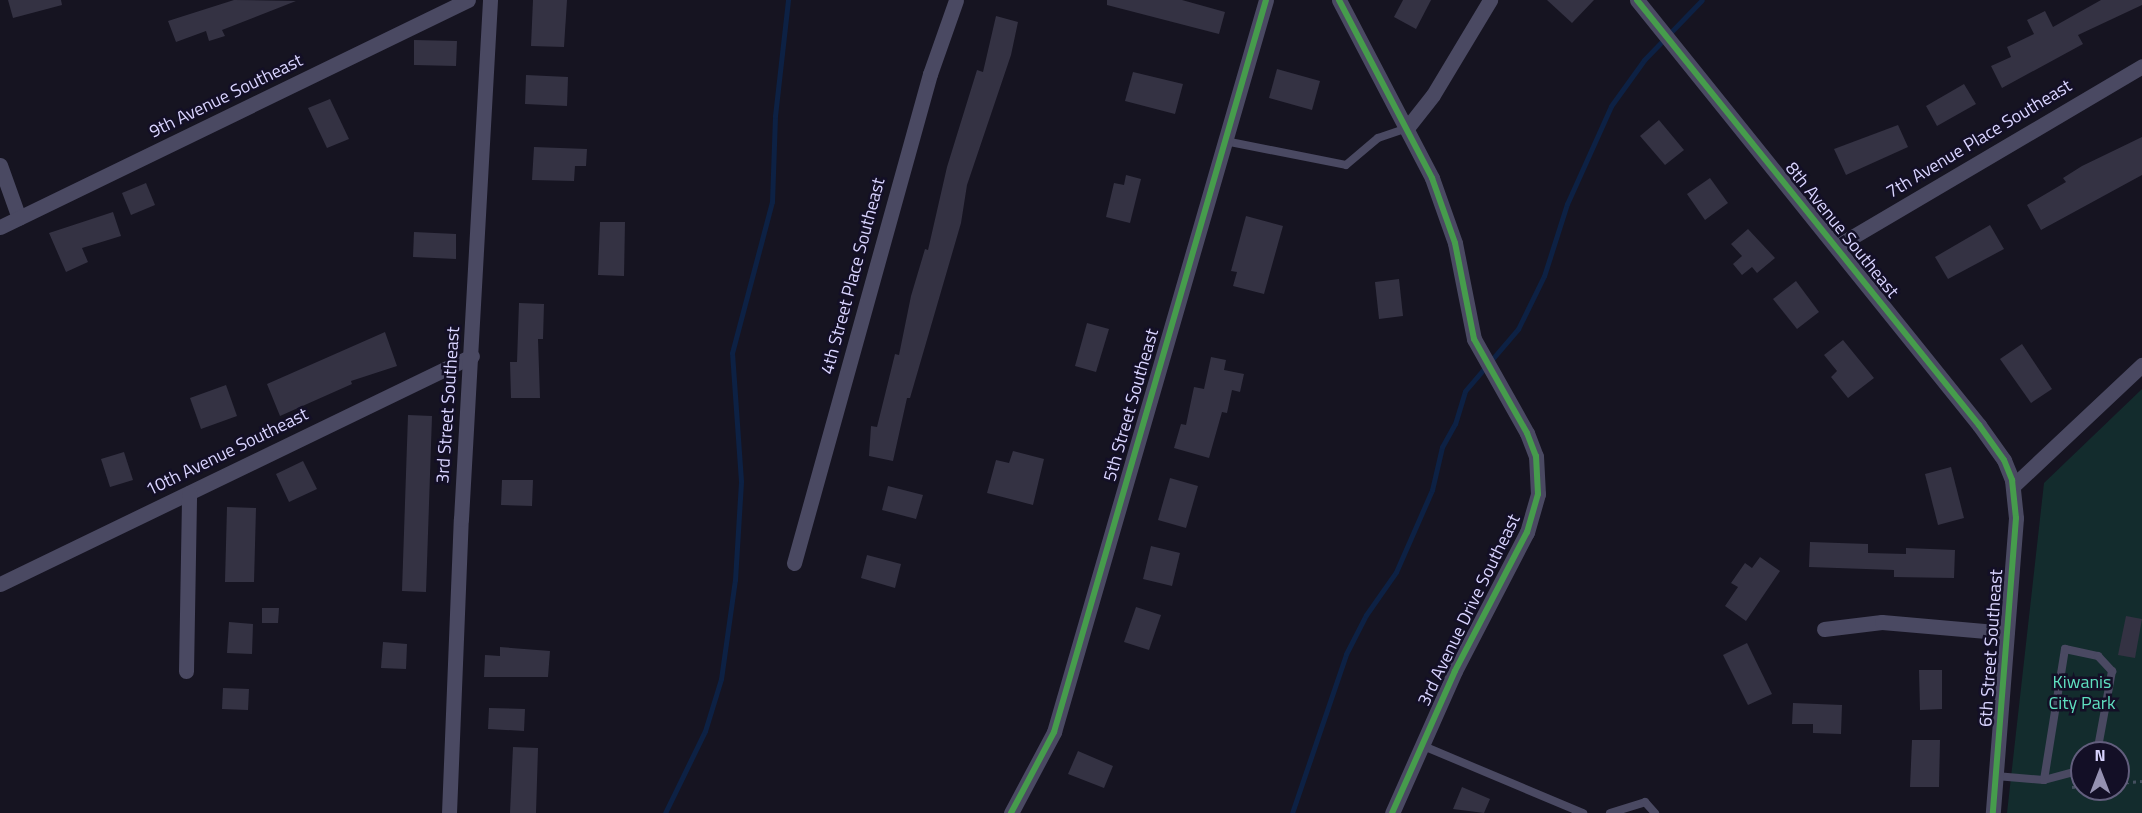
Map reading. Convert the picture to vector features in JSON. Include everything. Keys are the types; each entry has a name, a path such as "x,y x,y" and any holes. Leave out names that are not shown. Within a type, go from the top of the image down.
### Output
{"street":[{"name":"9th Avenue Southeast","path":"0,227 468,0"},
{"name":"3rd Street Southeast","path":"449,813 461,519 472,356 490,0"},
{"name":"4th Street Place Southeast","path":"794,563 930,74 956,0"},
{"name":"5th Street Southeast","path":"1011,813 1054,732 1266,0"},
{"path":"1339,0 1407,128 1433,95 1490,0"},
{"name":"8th Avenue Southeast","path":"1637,0 1979,425 2004,460 2013,486"},
{"name":"7th Avenue Place Southeast","path":"1837,246 2142,66"},
{"name":"3rd Avenue Drive Southeast","path":"1392,813 1421,745 1527,532 1538,494 1536,456 1518,417 1474,339 1449,221 1407,128"},
{"path":"0,165 19,218"},
{"name":"10th Avenue Southeast","path":"0,584 472,356"},
{"path":"2013,486 2142,365"},
{"name":"6th Street Southeast","path":"1993,813 2016,518 2013,486"},
{"path":"186,671 189,493"},
{"path":"1824,629 1882,622 2007,633"}],"lane":[{"path":"1224,140 1346,165 1378,138 1407,128"},
{"path":"2044,780 2065,649 2098,656 2112,671 2099,741"},
{"path":"1421,745 1583,813"},
{"path":"1996,777 2044,780 2070,773"},
{"path":"1610,813 1645,802 1655,813"}],"green space":[{"name":"Kiwanis City Park","path":"2142,389 2142,813 2007,813 2044,483"}],"building":[{"path":"8,0 61,0 62,5 13,18"},
{"path":"234,0 296,1 222,30 225,36 209,41 206,31 176,42 168,21"},
{"path":"533,0 567,0 564,47 531,46"},
{"path":"1107,0 1182,0 1225,12 1219,34 1107,5"},
{"path":"1403,0 1431,0 1416,29 1394,17"},
{"path":"1547,0 1594,0 1572,23"},
{"path":"2101,0 2142,0 2142,5 2078,35 2083,44 2002,88 1991,66 2011,57 2007,47 2034,34 2027,20 2045,11 2053,27"},
{"path":"996,16 1018,22 1011,55 967,185 961,223 910,398 907,398 893,461 869,456 871,426 877,427 895,354 899,355 911,296 925,249 928,250 947,167 977,70 983,72"},
{"path":"414,40 457,41 456,66 414,65"},
{"path":"1277,69 1320,81 1312,110 1269,98"},
{"path":"1133,72 1183,84 1175,114 1125,101"},
{"path":"526,75 568,77 567,106 525,104"},
{"path":"1964,84 1976,104 1937,126 1926,106"},
{"path":"330,99 349,139 327,148 308,108"},
{"path":"1659,120 1684,150 1665,165 1640,136"},
{"path":"1898,125 1908,147 1846,175 1834,149"},
{"path":"2142,137 2142,175 2041,230 2027,205 2066,182 2063,178 2082,166"},
{"path":"534,147 587,149 586,166 575,166 574,181 532,180"},
{"path":"1126,175 1141,179 1130,223 1106,217 1114,183 1124,185"},
{"path":"1710,178 1728,203 1705,220 1687,194"},
{"path":"146,183 155,205 131,215 122,193"},
{"path":"113,212 121,236 82,248 88,262 66,272 49,233"},
{"path":"1246,216 1283,226 1264,294 1233,286 1237,272 1231,271"},
{"path":"600,222 625,222 624,276 598,275"},
{"path":"1990,225 2004,249 1948,279 1935,257"},
{"path":"1748,229 1775,258 1757,273 1752,267 1742,275 1733,264 1742,256 1731,244"},
{"path":"414,232 456,234 456,259 413,257"},
{"path":"1399,279 1403,316 1379,319 1375,282"},
{"path":"1796,281 1819,312 1797,329 1773,299"},
{"path":"519,303 544,304 543,339 538,339 540,398 511,398 510,362 517,362"},
{"path":"1087,323 1109,329 1096,372 1075,366"},
{"path":"385,332 397,366 351,381 352,384 280,416 267,384"},
{"path":"1843,340 1874,378 1848,398 1831,377 1837,371 1824,355"},
{"path":"2022,344 2052,389 2031,403 2000,359"},
{"path":"1211,357 1226,360 1224,370 1244,374 1240,392 1232,390 1227,413 1222,412 1209,458 1174,448 1181,424 1186,425 1194,387 1204,389"},
{"path":"226,385 237,416 201,429 190,398"},
{"path":"408,415 432,416 426,592 402,591"},
{"path":"1013,451 1044,459 1033,505 987,493 996,460 1009,463"},
{"path":"124,452 133,480 110,487 101,459"},
{"path":"303,461 317,489 289,502 276,474"},
{"path":"1951,467 1964,518 1938,525 1925,474"},
{"path":"1170,478 1198,486 1186,528 1158,520"},
{"path":"502,480 533,480 532,506 501,505"},
{"path":"888,486 923,495 916,519 882,510"},
{"path":"227,507 256,508 254,582 225,582"},
{"path":"1810,542 1868,544 1868,553 1906,554 1906,548 1955,550 1954,578 1894,577 1894,570 1809,567"},
{"path":"1151,546 1180,553 1172,586 1143,579"},
{"path":"867,555 901,564 895,588 861,578"},
{"path":"1760,557 1780,571 1746,621 1725,606 1738,587 1731,583 1745,563 1752,568"},
{"path":"1136,607 1161,615 1149,650 1124,642"},
{"path":"262,608 279,608 278,623 262,623"},
{"path":"2126,616 2142,619 2135,658 2118,655"},
{"path":"229,622 253,624 252,654 227,653"},
{"path":"383,642 407,644 406,669 381,668"},
{"path":"1747,643 1772,694 1748,705 1723,655"},
{"path":"500,647 550,651 548,677 484,677 485,655 500,656"},
{"path":"1919,670 1942,670 1942,709 1920,710"},
{"path":"223,688 249,689 248,710 222,709"},
{"path":"1793,703 1842,705 1841,734 1813,733 1813,724 1792,724"},
{"path":"489,708 525,709 524,731 488,729"},
{"path":"1912,740 1940,740 1939,787 1910,787"},
{"path":"513,747 538,748 536,813 510,813"},
{"path":"1078,751 1113,766 1104,788 1068,774"},
{"path":"1462,787 1490,799 1484,813 1453,809"}],"waterway":[{"path":"665,813 705,731 721,679 735,580 741,481 732,353 772,202 775,116 788,0"},
{"path":"1292,813 1346,654 1366,615 1396,572 1432,490 1442,447 1455,424 1465,391 1518,329 1544,276 1567,204 1611,106 1644,60 1702,0"}],"cycle path":[{"path":"1011,813 1054,732 1266,0"},
{"path":"1339,0 1432,178 1455,243 1474,339 1527,433 1536,456 1538,494 1527,532 1455,671 1392,813"},
{"path":"1637,0 1979,425 2004,460 2012,480 2016,518 1993,813"}]}
